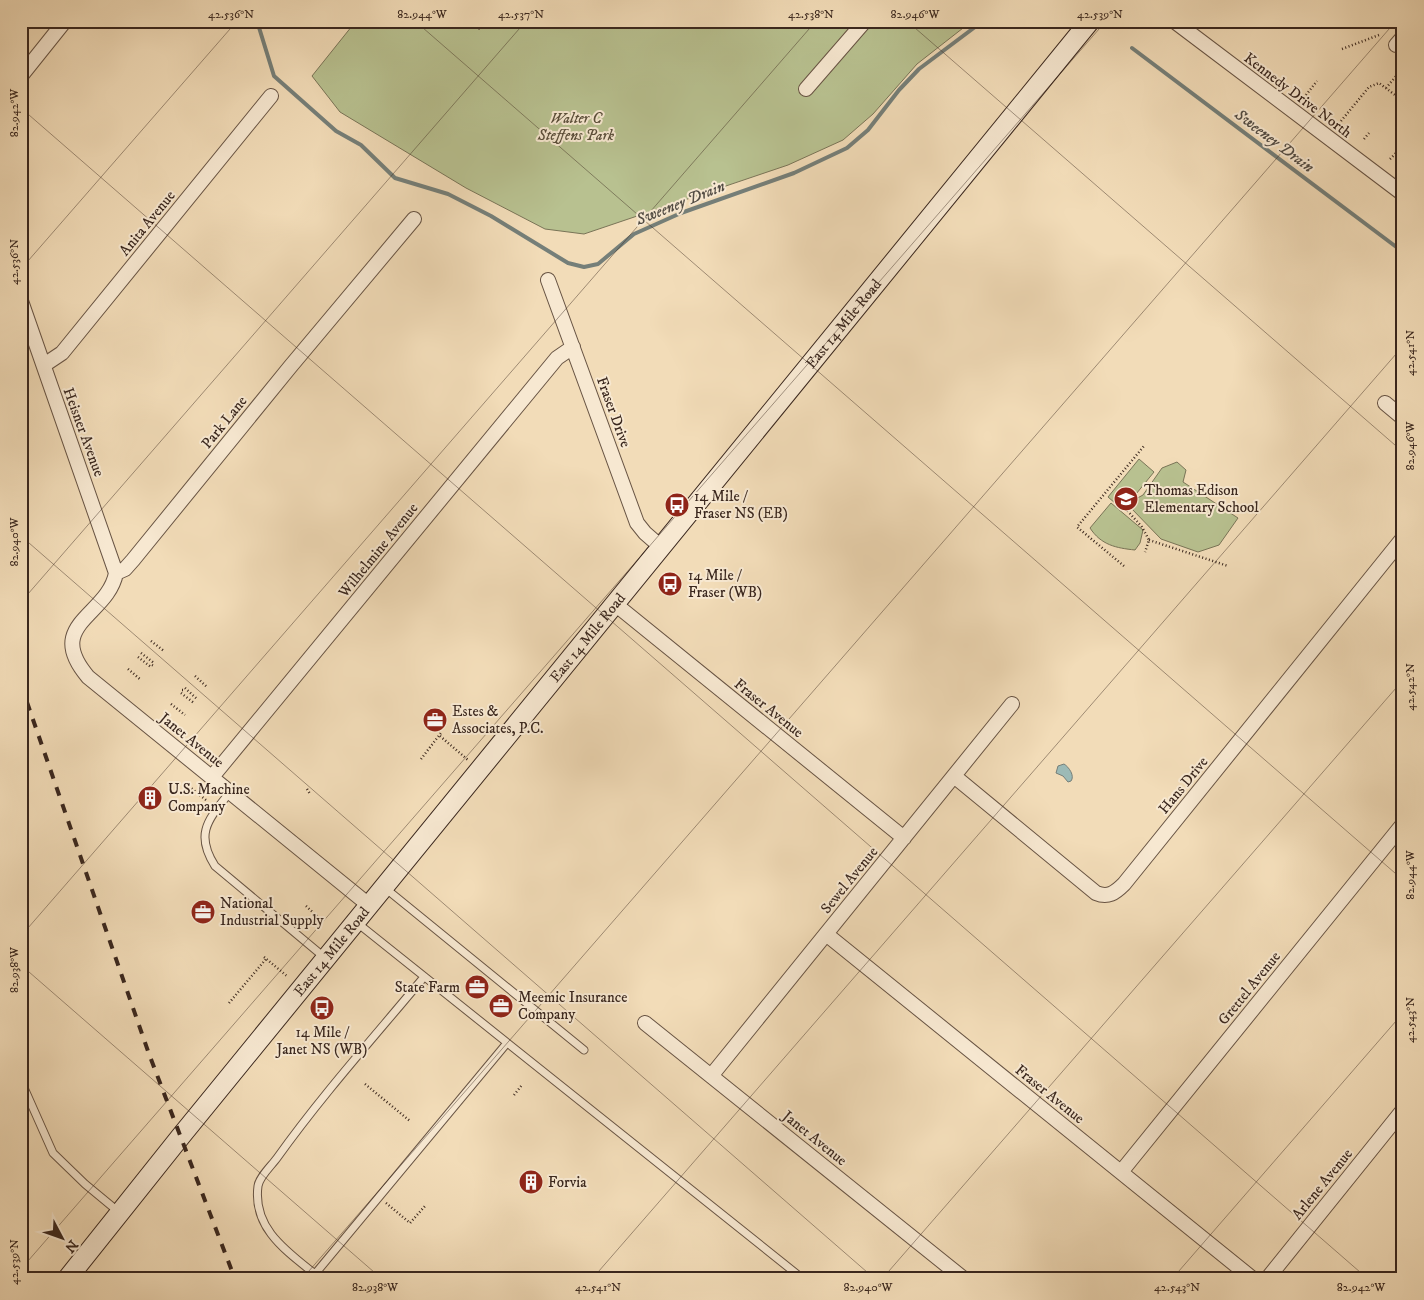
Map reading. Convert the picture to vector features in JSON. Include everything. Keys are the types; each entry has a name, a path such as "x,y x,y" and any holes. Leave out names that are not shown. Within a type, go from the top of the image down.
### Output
{"main road":[{"name":"East 14 Mile Road","path":"67,1279 326,958 1090,21"}],"street":[{"path":"21,76 66,21"},
{"path":"806,90 865,21"},
{"name":"Kennedy Drive North","path":"1174,21 1403,194"},
{"name":"Anita Avenue","path":"44,366 62,353 271,96"},
{"name":"Park Lane","path":"72,650 72,642 80,625 114,582 116,573 125,569 133,560 290,367 414,219"},
{"name":"Fraser Drive","path":"548,280 637,523 644,533 661,547"},
{"name":"Heisner Avenue","path":"21,301 116,573"},
{"name":"Wilhelmine Avenue","path":"212,777 557,358 573,347"},
{"path":"1385,404 1403,418"},
{"name":"Hans Drive","path":"954,776 1096,893 1103,896 1114,893 1124,884 1403,538"},
{"name":"Fraser Avenue","path":"615,604 904,838"},
{"name":"Janet Avenue","path":"72,650 76,661 88,677 370,906"},
{"name":"Sewel Avenue","path":"711,1076 1012,704"},
{"name":"Grettel Avenue","path":"1121,1172 1403,824"},
{"name":"Fraser Avenue","path":"826,934 1253,1279"},
{"name":"Janet Avenue","path":"646,1023 964,1279"},
{"name":"Arlene Avenue","path":"1267,1279 1403,1110"}],"lane":[{"path":"230,792 206,822 204,840 207,854 215,866 326,958"},
{"path":"385,888 584,1050"},
{"path":"356,922 803,1279"},
{"path":"424,977 289,1140 258,1184 265,1228 283,1248 318,1276 507,1043"},
{"path":"21,1081 53,1153 84,1184 120,1213"}],"path":[{"path":"1342,49 1379,35"},
{"path":"1386,88 1403,68"},
{"path":"1306,95 1317,81"},
{"path":"1341,121 1369,87 1380,83 1403,101"},
{"path":"1394,100 1397,97"},
{"path":"1364,140 1369,133"},
{"path":"1390,159 1396,153"},
{"path":"1124,566 1076,527 1144,446"},
{"path":"1125,508 1142,527 1149,540 1146,552"},
{"path":"1149,540 1228,566"},
{"path":"151,641 164,651"},
{"path":"138,657 153,666 141,653"},
{"path":"128,669 141,680"},
{"path":"195,676 207,687"},
{"path":"194,703 183,690 198,699"},
{"path":"172,704 184,715"},
{"path":"421,760 441,734 468,760"},
{"path":"188,790 190,788 206,800"},
{"path":"307,789 310,794"},
{"path":"306,906 319,918"},
{"path":"229,1003 265,958 288,977"},
{"path":"364,1084 410,1121"},
{"path":"514,1095 522,1085"},
{"path":"386,1203 410,1223 425,1206"}],"green space":[{"name":"Walter C Steffens Park","path":"356,21 473,21 479,30 487,21 972,21 917,64 873,114 843,140 788,165 584,234 545,229 466,188 340,112 312,76"},
{"path":"1139,459 1154,472 1123,510 1108,497"},
{"path":"1177,462 1186,470 1183,482 1238,518 1219,545 1198,552 1161,539 1131,508 1132,501 1143,495 1162,468"},
{"path":"1111,503 1143,530 1140,543 1135,550 1110,545 1094,534 1090,528"}],"water":[{"path":"1064,764 1072,774 1071,781 1068,782 1063,776 1056,773 1058,766"}],"waterway":[{"name":"Sweeney Drain","path":"257,21 274,76 336,131 361,145 395,178 448,194 491,216 568,263 584,267 598,264 634,234 681,213 794,173 847,148 868,130 899,90 919,69 983,21"},
{"name":"Sweeney Drain","path":"1132,48 1403,252"}],"railway":[{"path":"21,685 149,1054 235,1279"}],"place":[{"name":"Thomas Edison Elementary School","path":"1126,499"},
{"name":"14 Mile / Fraser NS (EB)","path":"677,505"},
{"name":"14 Mile / Fraser (WB)","path":"670,584"},
{"name":"Estes & Associates, P.C.","path":"435,720"},
{"name":"U.S. Machine Company","path":"150,798"},
{"name":"National Industrial Supply","path":"203,912"},
{"name":"State Farm","path":"477,987"},
{"name":"Meemic Insurance Company","path":"501,1006"},
{"name":"14 Mile / Janet NS (WB)","path":"322,1008"},
{"name":"Forvia","path":"531,1182"}]}
